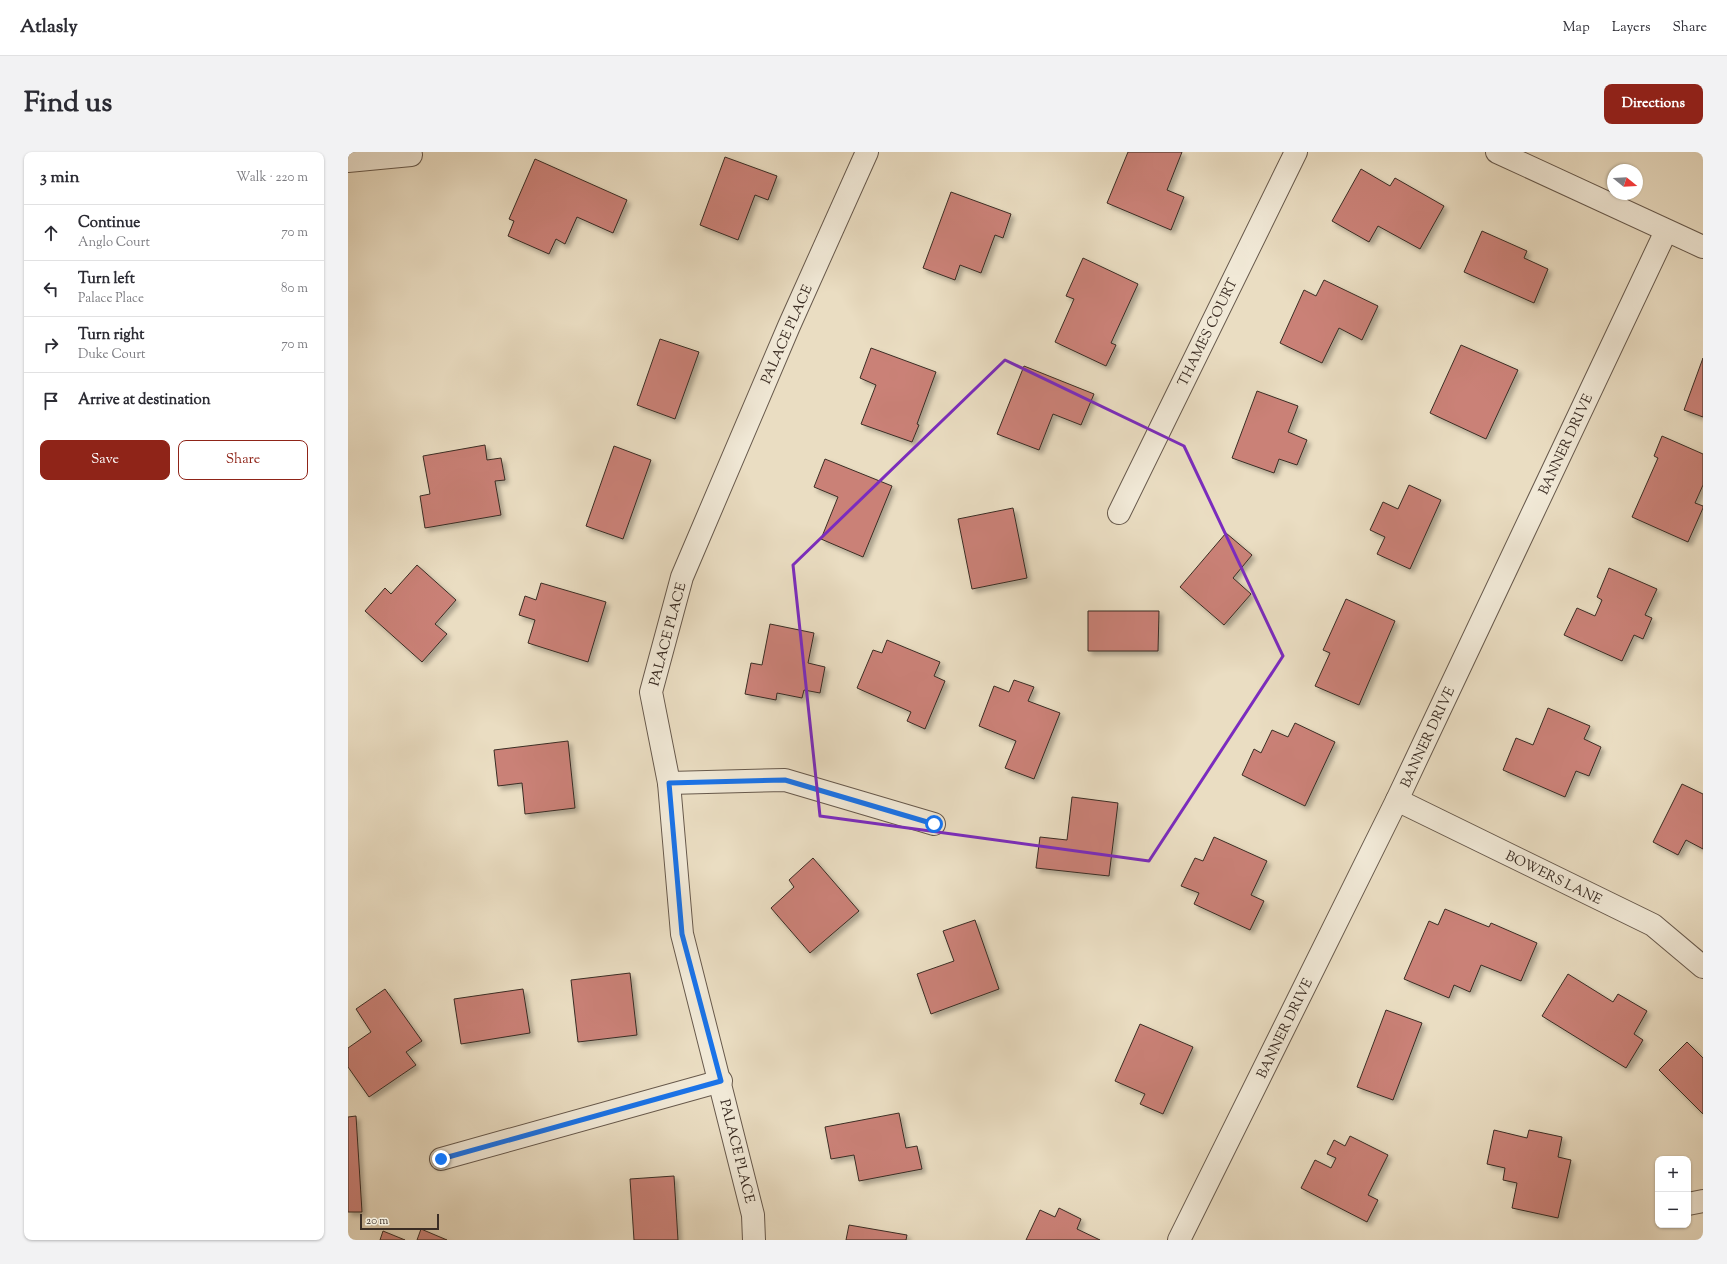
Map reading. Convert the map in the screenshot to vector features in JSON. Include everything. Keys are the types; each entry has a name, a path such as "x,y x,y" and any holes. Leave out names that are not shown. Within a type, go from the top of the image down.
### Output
{"street":[{"name":"PALACE PLACE","path":"754,1240 754,1215 721,1081 682,934 669,783 651,692 682,577 789,326 867,152"},
{"name":"THAMES COURT","path":"1118,513 1296,152"},
{"path":"1497,152 1703,247"},
{"path":"348,161 411,155"},
{"name":"BANNER DRIVE","path":"1179,1240 1397,800 1666,231"},
{"path":"669,783 785,780 934,824"},
{"name":"BOWERS LANE","path":"1397,800 1653,925 1703,967"},
{"path":"441,1159 721,1081"},
{"path":"1691,1204 1703,1202"}],"highlighted area":[{"path":"1005,360 1184,446 1283,656 1149,861 820,816 793,565"}],"building":[{"path":"1128,152 1182,152 1167,190 1184,197 1171,230 1107,203"},
{"path":"725,157 777,176 768,200 755,195 738,240 700,225"},
{"path":"535,159 627,200 613,233 577,217 565,244 556,239 549,254 508,236 514,221 509,219"},
{"path":"1361,169 1390,186 1395,178 1444,206 1420,249 1378,226 1369,242 1332,221"},
{"path":"951,192 1011,214 1003,238 995,235 981,273 960,265 955,280 923,268"},
{"path":"1482,231 1527,251 1524,258 1548,269 1534,303 1464,272"},
{"path":"1083,258 1138,284 1111,343 1116,345 1106,366 1055,342 1074,299 1066,296"},
{"path":"1324,280 1378,306 1362,340 1339,328 1322,363 1280,343 1304,290 1316,296"},
{"path":"660,339 699,352 675,419 637,405"},
{"path":"1461,345 1518,370 1486,439 1430,413"},
{"path":"871,348 936,372 912,442 861,424 876,385 860,378"},
{"path":"1703,358 1703,417 1684,410"},
{"path":"1024,366 1094,394 1081,425 1053,414 1039,450 997,434"},
{"path":"1257,391 1298,406 1288,432 1307,440 1297,465 1279,459 1274,473 1232,458"},
{"path":"1662,436 1703,454 1703,485 1695,503 1703,506 1703,508 1688,542 1632,517 1658,458 1654,456"},
{"path":"485,445 487,460 501,458 505,480 495,481 501,515 425,528 420,496 430,494 423,456"},
{"path":"614,446 651,460 623,539 586,526"},
{"path":"825,459 892,486 863,557 821,539 838,497 814,487"},
{"path":"1409,485 1441,500 1410,569 1377,554 1385,537 1370,530 1383,502 1398,509"},
{"path":"1013,508 1027,578 972,589 958,519"},
{"path":"1226,533 1252,555 1233,578 1251,594 1224,625 1180,587"},
{"path":"417,565 456,600 435,624 447,634 422,662 365,611 385,588 391,594"},
{"path":"1609,568 1657,589 1645,615 1652,618 1643,639 1634,635 1622,661 1564,635 1577,608 1595,616 1602,600 1597,597"},
{"path":"541,583 606,602 588,662 528,643 535,620 519,615 525,596 536,600"},
{"path":"1346,599 1395,621 1359,705 1315,686 1330,653 1323,650"},
{"path":"1088,611 1159,611 1158,651 1088,651"},
{"path":"770,624 814,633 808,663 825,667 820,693 804,690 802,698 777,693 776,700 745,694 751,663 762,665"},
{"path":"887,640 940,662 934,676 945,681 925,729 907,721 911,712 857,688 873,650 882,653"},
{"path":"1014,680 1034,687 1028,701 1060,713 1034,779 1005,768 1016,741 979,726 994,686 1009,692"},
{"path":"1548,708 1590,726 1584,739 1601,747 1589,776 1576,771 1565,797 1503,770 1516,738 1533,745"},
{"path":"1295,723 1335,742 1305,806 1242,775 1254,749 1261,753 1272,730 1288,737"},
{"path":"568,741 575,808 525,814 522,783 498,786 494,750"},
{"path":"1682,784 1703,794 1703,849 1686,840 1678,855 1653,842"},
{"path":"1072,797 1118,803 1109,876 1036,868 1040,837 1067,840"},
{"path":"1214,837 1267,861 1251,895 1264,901 1250,930 1194,904 1199,893 1181,886 1195,858 1203,861"},
{"path":"813,858 859,911 810,953 771,908 794,887 789,880"},
{"path":"1445,909 1489,927 1491,923 1537,943 1521,981 1481,965 1470,992 1454,985 1449,998 1404,979 1429,921 1438,925"},
{"path":"975,920 999,989 931,1014 917,974 954,961 943,931"},
{"path":"630,973 637,1035 578,1042 571,980"},
{"path":"1568,974 1613,1002 1618,994 1647,1011 1634,1034 1643,1040 1626,1068 1542,1016"},
{"path":"385,989 422,1041 406,1052 416,1065 369,1097 348,1067 348,1048 371,1032 356,1009"},
{"path":"523,989 530,1033 461,1044 454,999"},
{"path":"1386,1010 1422,1023 1393,1100 1357,1087"},
{"path":"1140,1024 1193,1047 1163,1114 1140,1104 1145,1094 1115,1081"},
{"path":"1687,1042 1703,1058 1703,1114 1659,1070"},
{"path":"899,1113 906,1148 917,1146 922,1169 859,1181 854,1155 831,1159 825,1127"},
{"path":"356,1116 362,1212 348,1212 348,1117"},
{"path":"1494,1130 1527,1138 1529,1130 1562,1137 1558,1157 1571,1160 1558,1218 1512,1208 1517,1183 1503,1180 1505,1168 1487,1164"},
{"path":"1350,1136 1388,1155 1368,1195 1378,1200 1367,1222 1301,1188 1315,1160 1331,1168 1336,1158 1327,1154 1334,1140 1345,1146"},
{"path":"674,1176 678,1240 634,1240 630,1179"},
{"path":"1059,1208 1081,1219 1077,1229 1100,1240 1026,1240 1040,1210 1055,1217"},
{"path":"849,1225 907,1235 906,1240 846,1240"},
{"path":"421,1229 447,1240 417,1240"},
{"path":"383,1231 405,1240 380,1240"}],"route":[{"path":"441,1159 721,1081 682,934 669,783 785,780 934,824"}]}
